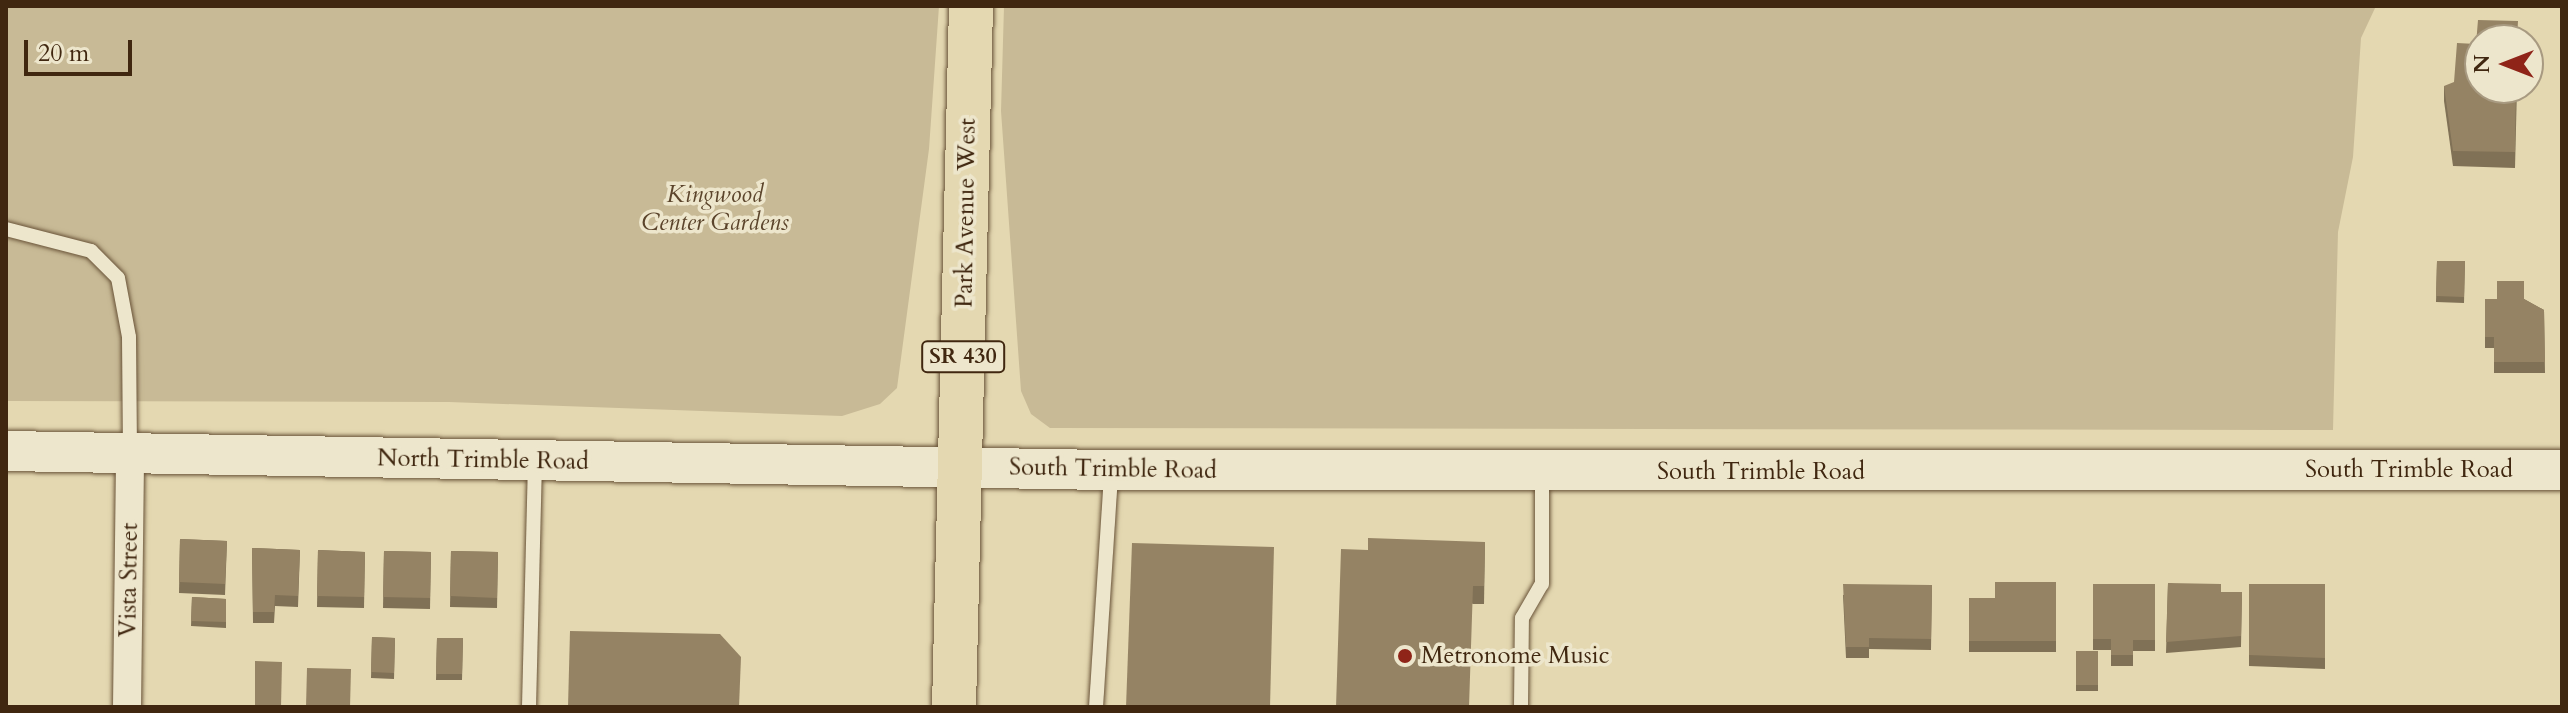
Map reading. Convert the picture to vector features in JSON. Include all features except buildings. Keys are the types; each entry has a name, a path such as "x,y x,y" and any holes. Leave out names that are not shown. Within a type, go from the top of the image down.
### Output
{"main road":[{"name":"Park Avenue West","path":"954,707 971,6"},
{"name":"North Trimble Road","path":"6,451 960,466"},
{"name":"South Trimble Road","path":"960,466 1542,473 2562,470"}],"street":[{"name":"Vista Street","path":"127,707 130,454"}],"lane":[{"path":"6,229 91,251 118,278 129,337 130,454"},
{"path":"529,707 536,461"},
{"path":"1096,707 1111,470"},
{"path":"1521,707 1522,618 1542,584 1542,473"}],"green space":[{"name":"Kingwood Center Gardens","path":"6,6 939,6 929,149 897,388 880,404 842,416 449,402 6,401"},
{"path":"1004,6 2376,6 2361,38 2353,157 2338,232 2333,430 1050,428 1031,414 1021,391 1001,111"}],"place":[{"name":"Metronome Music","path":"1405,656"}]}
